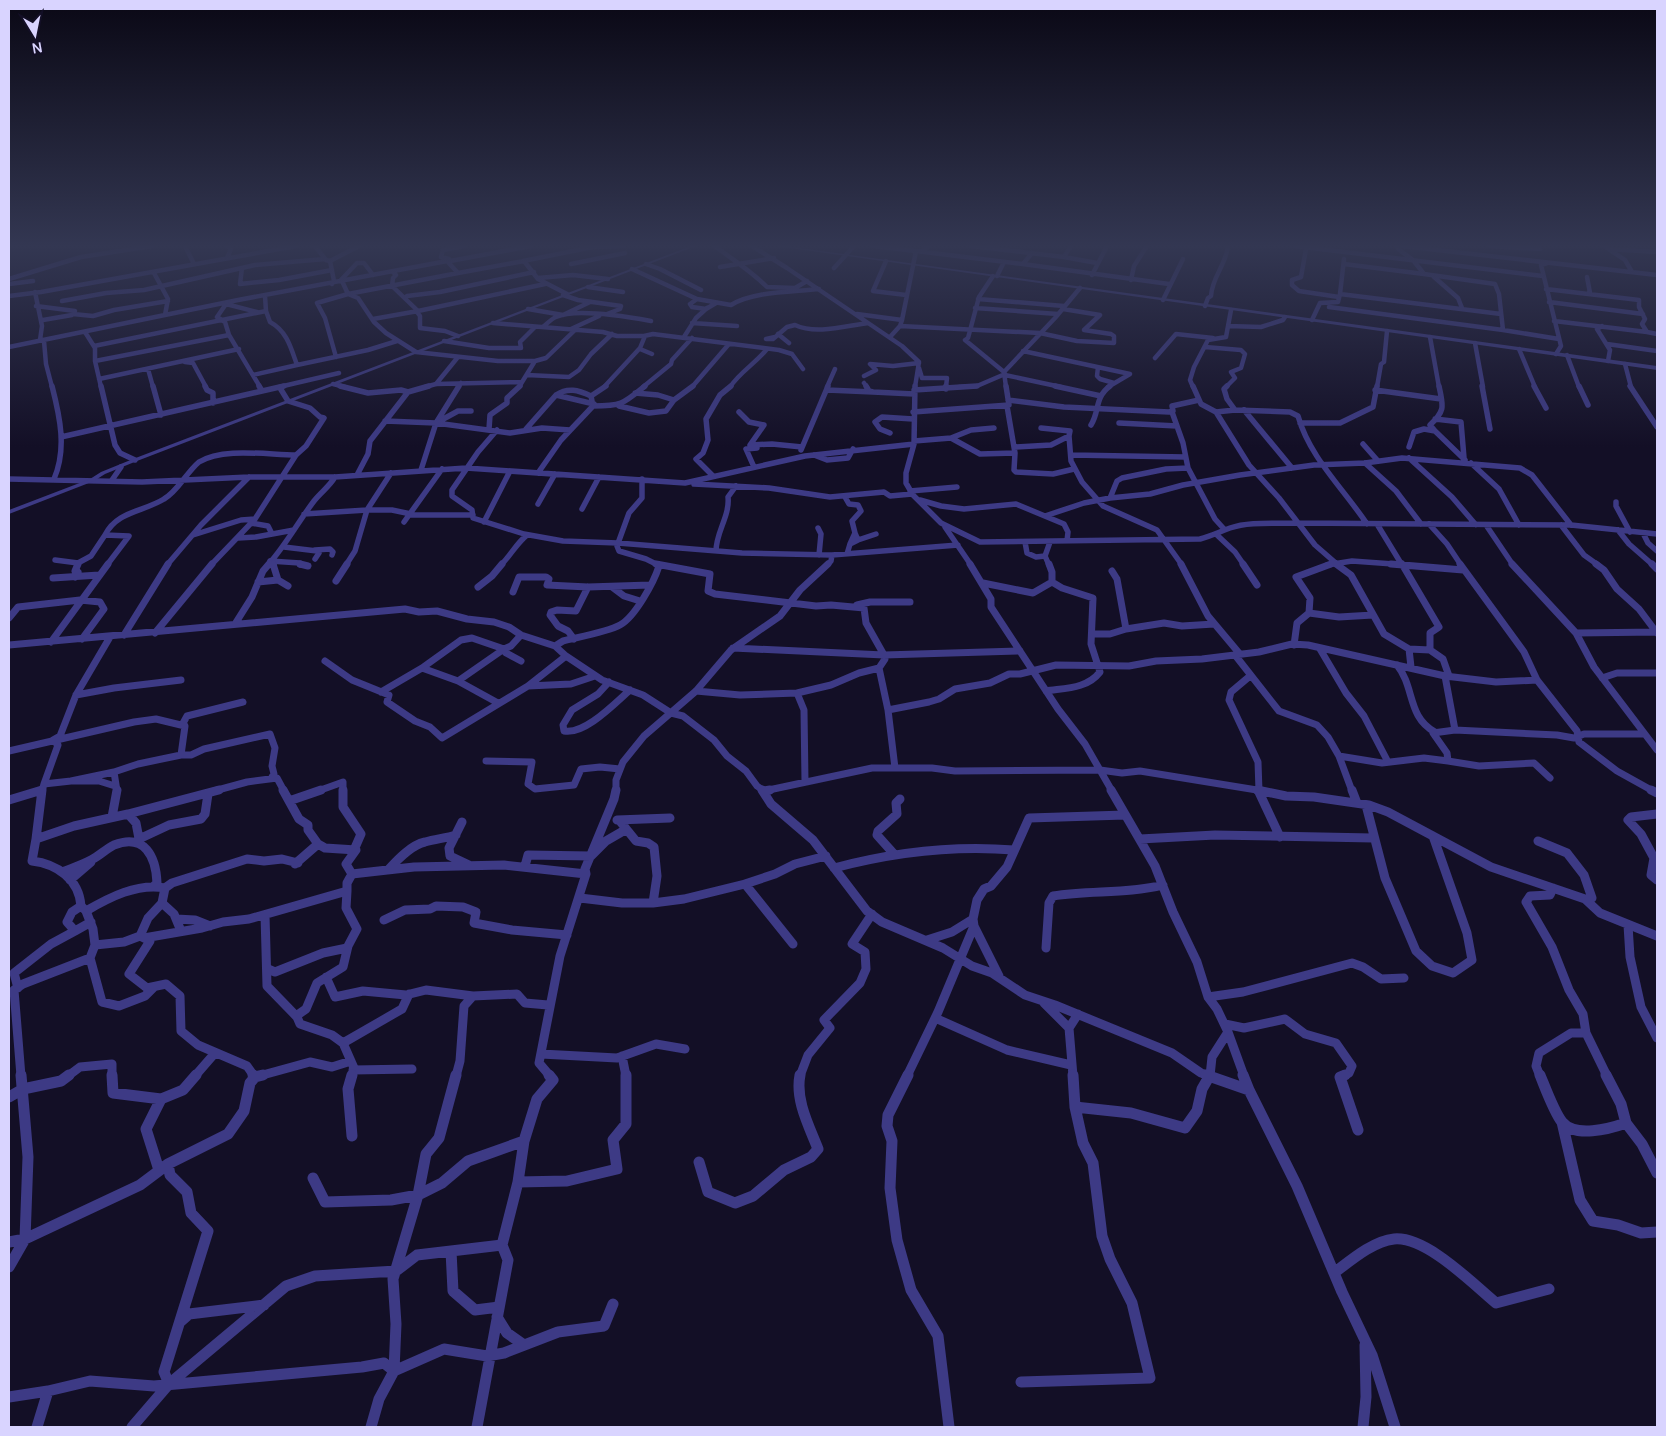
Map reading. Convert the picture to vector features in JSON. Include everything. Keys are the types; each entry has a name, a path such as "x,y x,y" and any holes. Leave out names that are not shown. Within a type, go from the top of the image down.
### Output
{"street":[{"path":"40,313 43,320 43,331 40,340 44,341 46,366 54,388 61,437 62,457 60,470 54,479"},
{"path":"43,320 73,314 93,316 103,313"},
{"path":"9,347 176,313"},
{"path":"218,313 217,315 224,322 229,335 239,349 262,392"},
{"path":"94,346 256,313"},
{"path":"267,313 270,322 279,327 290,343 297,365"},
{"path":"322,313 336,357"},
{"path":"369,313 397,342 416,352 458,357 535,361 546,358 572,330 608,313"},
{"path":"373,319 411,313"},
{"path":"418,313 420,316 420,328 445,331 458,336"},
{"path":"9,512 92,480 103,473 135,460 520,313"},
{"path":"549,313 603,315 651,321"},
{"path":"543,327 552,319 567,313"},
{"path":"684,337 692,323 702,313"},
{"path":"854,313 902,320"},
{"path":"854,313 890,337 911,354 919,365 922,378 947,378 946,389"},
{"path":"890,337 900,326 903,313"},
{"path":"974,313 965,340 1005,374 1100,396"},
{"path":"1044,313 1058,314"},
{"path":"900,326 1040,334 1114,343 1114,336 1111,334 1084,330 1100,315 1090,313"},
{"path":"1230,313 1226,337 1210,339 1194,367 1190,380 1200,402 1216,412 1249,465 1258,473 1315,545 1351,575 1384,634 1409,649 1430,650 1443,659 1455,730"},
{"path":"1254,313 1657,368"},
{"path":"1312,320 1315,313"},
{"path":"1378,313 1559,337"},
{"path":"1495,313 1501,314 1502,330"},
{"path":"1552,313 1560,346 1556,354"},
{"path":"1635,313 1643,314 1642,324"},
{"path":"827,390 914,392 984,385 1005,374 1023,351 1058,314"},
{"path":"1228,326 1261,327 1283,320 1285,317"},
{"path":"1554,321 1657,334"},
{"path":"494,323 612,334 644,336 653,334 779,350 792,354 803,369"},
{"path":"692,323 737,326"},
{"path":"789,343 777,335 788,327 796,326 814,330 868,323"},
{"path":"1626,329 1642,324"},
{"path":"1642,324 1647,332"},
{"path":"1602,326 1597,329 1608,344 1610,350 1608,361"},
{"path":"444,341 489,348 521,348 520,342 535,327"},
{"path":"1300,424 1344,421 1373,407 1381,364 1384,362 1387,331"},
{"path":"85,332 94,346 95,361 109,427 117,450 135,460"},
{"path":"527,375 569,376 575,374 582,370 592,352 612,334"},
{"path":"1155,358 1176,334 1220,339"},
{"path":"95,361 229,335"},
{"path":"592,396 608,383 640,349 646,338 644,336"},
{"path":"1430,337 1443,408 1441,415 1430,425 1499,489 1519,525"},
{"path":"618,406 671,364 681,348 692,338"},
{"path":"253,375 397,342"},
{"path":"556,395 593,405 618,406 656,413 666,411 674,400 691,388 729,344"},
{"path":"1475,344 1490,429"},
{"path":"1608,344 1657,351"},
{"path":"1205,347 1241,350 1244,354 1241,368 1231,372 1235,378 1224,389 1227,399 1235,410"},
{"path":"99,379 239,349"},
{"path":"640,349 652,354"},
{"path":"714,476 696,459 703,453 708,440 706,420 720,395 729,389 739,374 758,360 767,349"},
{"path":"1518,349 1528,374 1546,408"},
{"path":"1023,351 1130,374 1102,392 1096,408 1095,419 1091,425"},
{"path":"1567,356 1569,368 1576,378 1588,405"},
{"path":"436,384 458,357"},
{"path":"489,429 490,415 507,403 507,398 514,393 535,361"},
{"path":"181,362 193,363 207,390 213,393 213,403"},
{"path":"864,376 876,370 870,364 894,366 919,365"},
{"path":"1625,364 1634,397 1650,413 1657,427"},
{"path":"919,365 914,392 914,443 906,477 911,492 941,523 983,583 992,599 991,607 1046,691 1085,744 1155,866 1197,962 1208,997 1226,1028 1249,1090 1297,1186 1372,1355 1395,1427"},
{"path":"1098,367 1097,376 1100,379 1114,383"},
{"path":"148,368 161,415"},
{"path":"805,456 801,451 802,447 835,369"},
{"path":"61,437 339,373"},
{"path":"1005,374 1015,450 1013,465 1016,472 1059,474 1074,469"},
{"path":"333,384 365,393 402,390 408,392 436,384 521,382"},
{"path":"420,470 436,423 461,383"},
{"path":"864,383 869,391 873,392"},
{"path":"155,633 186,595 253,521 284,477 296,455 306,446 324,418 320,417 312,409 288,401 280,388"},
{"path":"526,429 556,395 567,389 574,389 592,396"},
{"path":"1375,390 1441,399"},
{"path":"357,475 368,454 370,442 408,392"},
{"path":"635,393 658,395 674,400"},
{"path":"538,473 561,440 593,405 592,396"},
{"path":"1200,402 1172,406 1172,412 1183,443 1188,468 1199,482 1218,524 1224,529"},
{"path":"913,412 1008,403 1172,412"},
{"path":"1216,412 1235,410 1290,412 1298,416 1302,430 1321,465 1352,500 1367,524"},
{"path":"1244,410 1292,468"},
{"path":"436,423 458,411 471,411"},
{"path":"739,412 748,422 764,425 750,445 772,444 802,447"},
{"path":"890,434 880,429 875,422 882,417 913,419"},
{"path":"1435,419 1460,422 1465,459"},
{"path":"385,421 436,423 515,433 526,429 570,430"},
{"path":"1118,423 1176,426"},
{"path":"685,483 805,456 951,438 971,430 994,428"},
{"path":"1041,428 1070,432 1074,469 1082,482 1108,509 1157,530 1164,538 1171,553 1187,573 1202,608 1237,654 1250,676 1284,715 1313,723 1321,728 1340,756 1362,804 1385,878 1416,951 1422,961 1440,971 1453,973 1472,960 1467,933 1433,836"},
{"path":"1409,447 1414,432 1424,429 1435,431"},
{"path":"497,430 466,468 452,490 452,496 472,510 474,518 527,535 563,541 618,543 716,551 819,555 958,545"},
{"path":"951,438 960,441 977,452 992,454 1050,445 1070,436"},
{"path":"754,467 746,449 769,447 772,444"},
{"path":"1362,444 1378,461"},
{"path":"55,560 78,563 87,561 111,523 166,498 181,480 206,458 237,455 296,455"},
{"path":"1071,455 1185,457"},
{"path":"1045,516 1098,500 1150,494 1156,490 1199,482 1292,468 1409,458 1465,459 1520,468 1527,471 1571,526"},
{"path":"1409,458 1452,497 1476,525"},
{"path":"1445,460 1465,459"},
{"path":"1365,463 1382,476 1421,524"},
{"path":"112,480 121,467"},
{"path":"9,480 54,479 142,482 249,477 335,477 466,468 769,488 823,497 845,497 884,492 890,496 957,487"},
{"path":"1110,498 1117,480 1122,478 1166,468 1188,468"},
{"path":"404,522 411,515 442,469"},
{"path":"484,522 510,471"},
{"path":"336,581 355,551 367,510 391,473"},
{"path":"538,504 555,474"},
{"path":"124,635 168,564 201,525 249,477"},
{"path":"235,624 247,606 263,571 284,547 317,496 329,487 335,477"},
{"path":"582,510 599,477"},
{"path":"642,479 642,498 637,501 630,513 616,546 624,554 646,559 659,566 710,574 707,587 708,591 715,594 734,598 791,602 816,606 831,605 864,608 864,622 880,642 885,659 879,668 888,710 895,768"},
{"path":"716,551 716,540 729,506 728,497 736,486"},
{"path":"845,497 849,504 858,505 861,511 852,522 858,540"},
{"path":"918,499 941,506 964,508 1016,504 1064,524 1068,532 1068,541"},
{"path":"1616,502 1616,506 1630,532"},
{"path":"304,514 392,510 411,515 473,515"},
{"path":"193,535 216,530 240,520 253,521 268,526 272,530 272,534"},
{"path":"941,523 980,542 1200,539 1217,535 1224,529 1260,524 1297,523 1561,525 1657,534"},
{"path":"1377,524 1404,566 1418,596 1439,627 1430,634 1430,650"},
{"path":"1429,524 1447,544 1463,570 1524,652 1537,680 1560,708 1579,736 1579,742 1617,771 1657,793"},
{"path":"1486,525 1513,566 1576,633 1602,678 1657,750"},
{"path":"1561,525 1584,555 1604,570 1617,589 1639,609 1657,632"},
{"path":"818,528 821,534 819,555"},
{"path":"238,538 294,530"},
{"path":"1618,530 1629,544 1657,569"},
{"path":"847,554 849,544 855,533"},
{"path":"1644,533 1648,543 1657,551"},
{"path":"849,544 876,534"},
{"path":"51,642 80,600 129,536 105,535"},
{"path":"478,587 492,576 512,553 514,546 527,535"},
{"path":"1217,535 1235,552 1257,585"},
{"path":"1025,542 1027,553 1038,558 1045,556"},
{"path":"1046,691 1085,684 1100,672 1100,665 1093,656 1091,646 1093,598 1060,589 1052,582 1052,572 1045,556 1050,542"},
{"path":"284,547 314,550 330,549 333,552 332,555"},
{"path":"314,550 319,553 315,559"},
{"path":"477,1427 508,1260 502,1245 518,1182 524,1141 536,1099 553,1080 540,1062 548,1005 567,935 580,898 586,874 585,869 606,821 616,792 616,780 620,769 644,736 696,691 734,648 777,619 808,582 831,561 832,555"},
{"path":"270,561 300,563 300,565 308,566"},
{"path":"270,561 274,565 278,580"},
{"path":"1310,613 1310,598 1296,577 1335,563 1352,561 1463,570"},
{"path":"75,577 78,572 76,571 78,563"},
{"path":"555,646 563,641 620,625 630,618 659,566"},
{"path":"1112,571 1117,579 1126,629"},
{"path":"53,578 99,576"},
{"path":"513,592 519,577 546,577 549,580 548,585 612,587 636,584 648,588"},
{"path":"258,582 278,580 288,586"},
{"path":"983,583 1033,594 1052,582"},
{"path":"574,639 568,631 558,626 550,614 554,610 576,611 588,587"},
{"path":"612,587 624,596 640,601"},
{"path":"10,615 18,607 80,600 100,602 104,609 82,639"},
{"path":"852,606 870,602 910,602"},
{"path":"9,645 92,638 107,640 124,635 405,609 419,612 438,611 467,619 494,622 509,627 521,635 555,646 595,676 643,695 671,713 683,716 714,740 727,756 746,771 764,792 771,804 801,828 826,856 855,896 882,922 927,940 1000,978 1026,995 1172,1052 1201,1072 1249,1090"},
{"path":"1294,645 1297,623 1310,613 1339,618 1372,615"},
{"path":"1092,634 1110,634 1126,629 1164,623 1182,626 1214,624"},
{"path":"1576,633 1657,632"},
{"path":"458,682 511,646 521,635"},
{"path":"381,692 467,638 504,649 506,653 521,661"},
{"path":"53,740 60,736 76,695 107,640"},
{"path":"888,710 929,702 939,699 955,689 990,683 1009,674 1020,674 1069,664 1129,666 1156,661 1202,659 1259,652 1294,645 1411,667 1447,676 1496,682 1537,680"},
{"path":"734,648 771,649 787,652 812,651 884,655 918,652 968,653 1004,649 1020,651"},
{"path":"1320,649 1346,693 1364,716 1388,762"},
{"path":"1409,649 1411,667"},
{"path":"325,661 352,680 390,695 388,702 415,721 430,727 442,738 528,686 566,656"},
{"path":"1398,665 1406,676 1413,706 1422,725 1435,732 1455,730 1557,734 1574,738 1584,734 1644,734"},
{"path":"422,668 458,682 498,703"},
{"path":"696,691 740,695 797,693 800,690 831,685 859,673 879,668"},
{"path":"1602,678 1617,673 1657,673"},
{"path":"528,686 535,688 550,684 571,684 595,676"},
{"path":"1250,676 1231,692 1229,700 1258,762 1258,789 1280,837"},
{"path":"76,695 114,688 181,680"},
{"path":"609,682 598,694 569,714 563,726 564,731 569,732 593,722 630,690"},
{"path":"797,693 804,710 805,782"},
{"path":"182,724 187,716 243,702"},
{"path":"682,704 683,716"},
{"path":"9,752 53,740 156,719 185,726 181,755"},
{"path":"1435,732 1433,733 1447,753 1448,761"},
{"path":"9,800 43,787 114,772 138,764 181,755 191,755 270,734 276,748 272,766 274,774 272,777"},
{"path":"53,740 58,745 43,787 32,861 51,864 62,872 76,886 82,898 95,945 90,958 102,1002 119,1006 145,996 154,987"},
{"path":"1340,756 1382,763 1424,758 1479,766 1534,764 1550,778"},
{"path":"486,761 532,762 528,784 535,789 574,785 581,769 600,767 620,769"},
{"path":"764,792 872,768 955,771 1100,770 1122,773 1140,771 1258,789 1286,796 1362,804 1388,812 1491,867 1584,899 1600,913 1657,936"},
{"path":"112,818 117,790 114,772"},
{"path":"36,839 74,826 272,777 277,778 299,819 308,825 308,830 318,844 325,848 354,850"},
{"path":"71,781 110,783 115,786"},
{"path":"289,801 343,782 343,807 361,834 354,850 356,850 346,864 352,874"},
{"path":"62,872 94,859 118,844 140,842 153,831 170,825 201,819 205,814 208,794"},
{"path":"894,854 878,835 878,831 897,814 896,803 900,799"},
{"path":"128,814 132,816 137,824 140,842 148,849 154,859 157,883 153,887"},
{"path":"949,1427 938,1336 911,1290 897,1240 890,1188 892,1141 888,1126 888,1115 934,1018 959,958 973,922 977,900 984,889 991,886 1007,867 1029,818 1125,814"},
{"path":"1657,814 1631,817 1628,820 1641,834 1654,858 1651,875 1657,880"},
{"path":"606,821 670,818"},
{"path":"619,820 625,830 636,841 648,843 654,847 657,876 653,902"},
{"path":"462,822 449,848 450,856 471,866"},
{"path":"525,866 528,855 591,856 606,840 625,830"},
{"path":"388,870 397,859 422,842 441,840 456,835"},
{"path":"1140,839 1215,835 1373,838"},
{"path":"1538,841 1568,853 1584,875 1592,898 1584,899"},
{"path":"142,937 148,918 162,904 166,888 172,883 247,859 264,861 282,859 297,863 318,844"},
{"path":"834,868 873,856 990,847 1014,850"},
{"path":"580,898 622,903 684,899 745,884 775,874 796,864 826,856"},
{"path":"70,880 78,875 94,859"},
{"path":"352,874 414,867 471,866 525,866 586,874"},
{"path":"296,1016 306,1009 317,983 343,967 347,948 357,929 346,908 347,883 352,874"},
{"path":"745,884 793,944"},
{"path":"1046,948 1049,903 1053,896 1098,890 1146,890 1163,885"},
{"path":"75,931 67,922 68,914 128,891 153,887 166,888"},
{"path":"1554,888 1550,895 1530,896 1526,902 1552,947 1566,983 1583,1014 1587,1038 1620,1104 1626,1123 1642,1144 1657,1173"},
{"path":"95,945 124,942 142,937 265,915 347,891"},
{"path":"162,904 174,914 180,931"},
{"path":"384,920 405,910 430,910 436,906 463,906 476,912 474,922 512,930 567,935"},
{"path":"699,1162 708,1192 735,1203 753,1196 784,1170 811,1157 818,1149 801,1102 798,1086 805,1061 830,1028 824,1020 860,983 866,969 865,952 852,944 872,914"},
{"path":"265,915 267,986 296,1016 300,1024 332,1035 343,1043 352,1065 348,1089 352,1136"},
{"path":"176,919 195,920 210,926"},
{"path":"18,988 14,973 51,944 90,922"},
{"path":"927,940 952,932 973,922"},
{"path":"973,922 1000,978"},
{"path":"1628,925 1630,957 1640,1007 1657,1038"},
{"path":"142,937 150,941 130,974 147,988 166,984 180,996 181,1031 198,1045 247,1066 255,1077"},
{"path":"268,969 275,972 323,953 347,948"},
{"path":"9,1267 25,1239 28,1157 14,990 90,958"},
{"path":"1208,997 1243,992 1352,962 1381,979 1404,978"},
{"path":"326,977 335,997 363,991 408,994 426,990 473,996 517,994 525,1003 548,1005"},
{"path":"343,1043 402,1009 408,994"},
{"path":"372,1427 379,1399 394,1371 396,1324 394,1279 418,1195 426,1154 439,1138 460,1060 464,1006 473,996"},
{"path":"1044,1002 1069,1028"},
{"path":"1022,1382 1150,1378 1132,1303 1110,1259 1102,1236 1093,1163 1083,1144 1075,1107 1069,1028 1078,1014"},
{"path":"934,1018 1007,1050 1071,1066"},
{"path":"1226,1028 1244,1028 1285,1019 1304,1034 1336,1043 1352,1066 1349,1073 1340,1077 1358,1130"},
{"path":"1075,1107 1128,1111 1154,1116 1185,1128 1197,1111 1202,1089 1210,1076 1212,1056 1226,1028"},
{"path":"1587,1033 1571,1033 1557,1040 1539,1053 1536,1066 1562,1122 1580,1200 1593,1221 1618,1225 1641,1233 1657,1232"},
{"path":"541,1054 617,1058 656,1044 685,1049"},
{"path":"9,1097 23,1089 61,1082 80,1068 112,1064 113,1094 161,1099 182,1090 215,1052"},
{"path":"518,1182 568,1181 617,1169 612,1140 626,1124 626,1075 622,1056"},
{"path":"9,1242 25,1239 140,1185 164,1167 228,1134 244,1111 250,1083 255,1077 310,1062 332,1067 352,1065 412,1069"},
{"path":"161,1099 146,1130 164,1167 187,1192 191,1213 208,1231 164,1372 169,1384"},
{"path":"1562,1122 1572,1129 1588,1131 1602,1131 1626,1123"},
{"path":"313,1178 325,1202 391,1200 418,1195 442,1183 468,1161 524,1141"},
{"path":"1334,1272 1371,1248 1394,1239 1413,1243 1430,1250 1496,1304 1549,1289"},
{"path":"132,1427 169,1384 286,1286 315,1276 396,1271 417,1255 502,1245"},
{"path":"451,1251 453,1291 475,1310 498,1312"},
{"path":"394,1371 444,1349 490,1356 504,1353 558,1332 604,1326 613,1304"},
{"path":"181,1320 189,1314 264,1305"},
{"path":"498,1312 507,1333 524,1345"},
{"path":"1363,1427 1366,1397 1365,1340"},
{"path":"9,1397 48,1391 90,1381 154,1386 362,1368 384,1363 394,1371"},
{"path":"37,1427 48,1391"}]}
